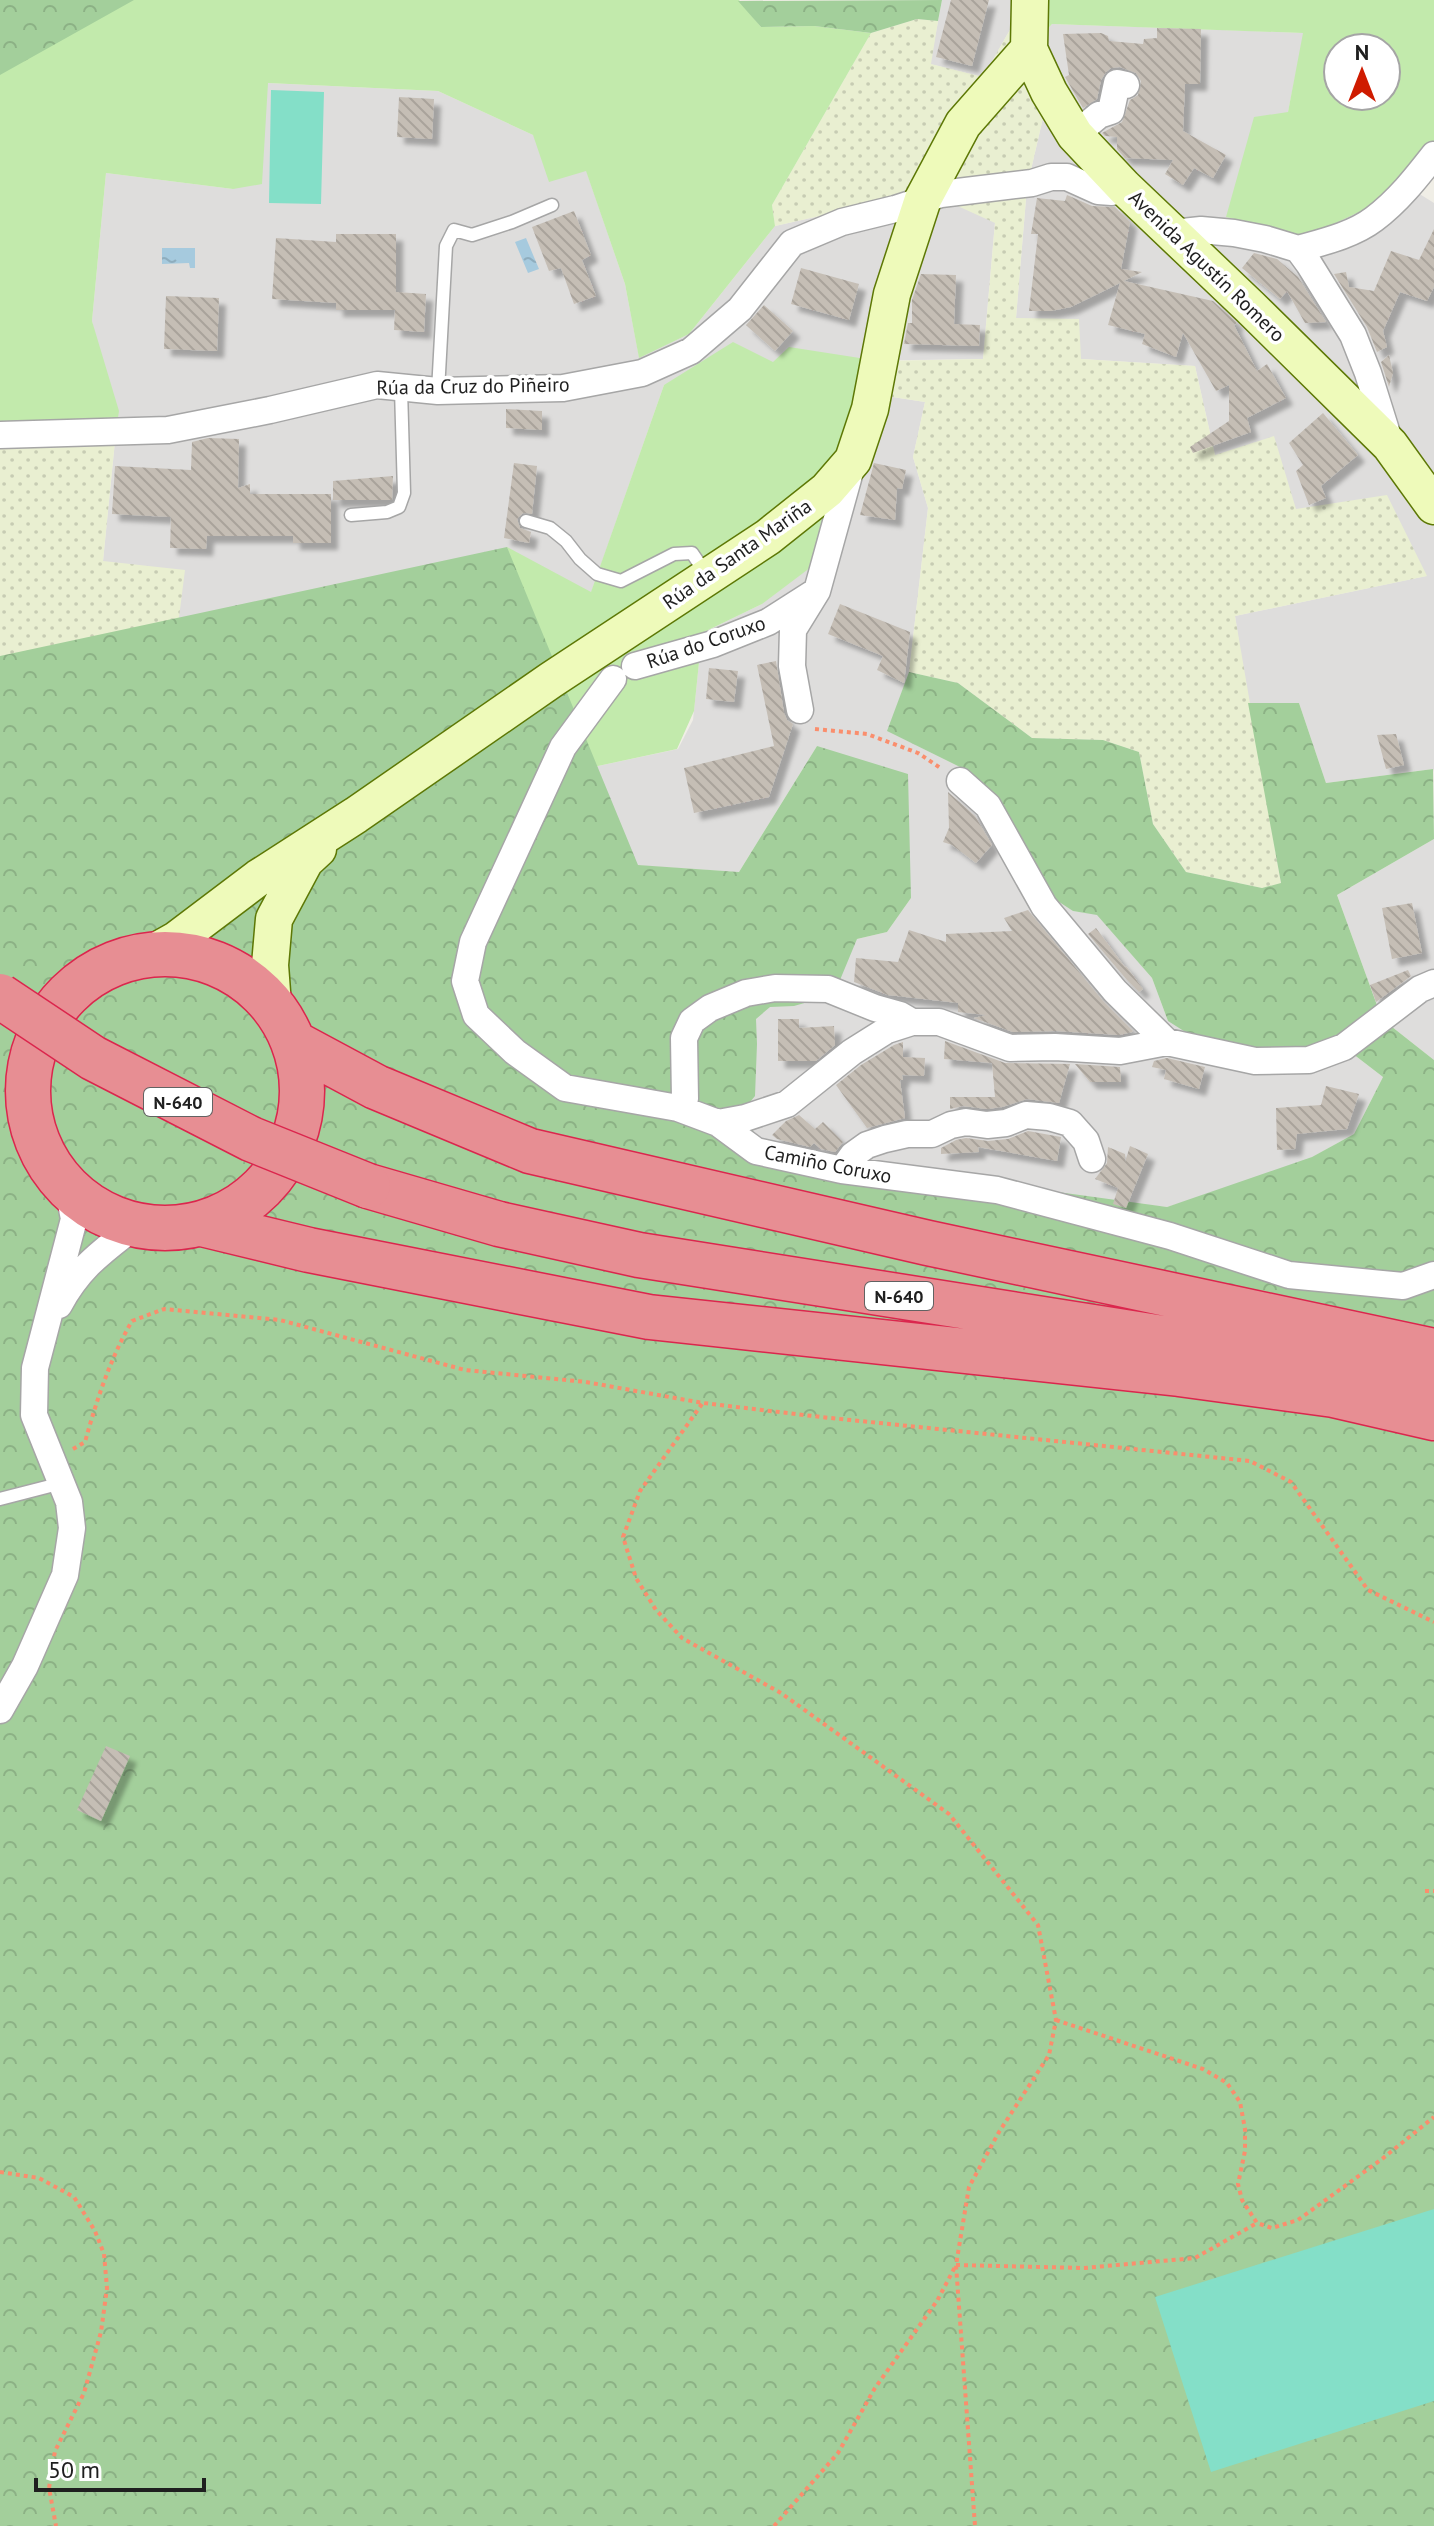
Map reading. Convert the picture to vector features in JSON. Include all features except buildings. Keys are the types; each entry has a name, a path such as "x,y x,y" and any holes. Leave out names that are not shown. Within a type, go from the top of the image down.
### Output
{"highway":[{"path":"151,954 188,955 223,967 255,986 273,1005 294,1043 301,1066 302,1107 294,1139 279,1169 257,1194 229,1213 202,1224 171,1228 136,1225 101,1213 68,1188 16,1127 27,1100 15,1071 35,1045 58,1004 77,986 111,964 151,954"},
{"name":"N-640","path":"0,996 93,1058 251,1139 368,1186 499,1224 639,1255 1349,1367 1434,1384"},
{"path":"294,1043 376,1087 530,1151 928,1243 1434,1351"},
{"path":"202,1224 309,1250 649,1317 1179,1374 1334,1395 1434,1418"}],"street":[{"name":"Avenida Agustín Romero","path":"1030,0 1029,49 1049,92 1075,135 1124,187 1390,445 1434,506"},
{"name":"Rúa da Santa Mariña","path":"151,954 176,940 258,878 768,537 827,490 853,460 870,409 892,294 923,199 963,124 1029,49"},
{"path":"1075,135 1099,115 1111,111 1117,83 1126,85"},
{"path":"1173,233 1201,230 1234,233 1298,249 1336,238 1372,221 1408,189 1434,155"},
{"name":"Rúa da Cruz do Piñeiro","path":"0,435 168,430 377,385 438,391 563,388 642,373 691,351 740,309 792,243 842,222 941,194 1032,183 1051,177 1067,177 1098,191 1112,192 1124,187"},
{"path":"1298,249 1353,335 1390,445"},
{"path":"800,710 792,666 793,630 817,591 853,460"},
{"name":"Rúa do Coruxo","path":"624,673 768,622 817,591"},
{"path":"578,662 596,675 624,673 637,641 631,627"},
{"name":"Camiño Coruxo","path":"624,673 563,747 473,942 465,981 476,1015 515,1052 565,1088 678,1108 718,1123 756,1151 842,1170 997,1190 1170,1236 1289,1275 1403,1286 1434,1275"},
{"path":"960,781 988,806 1044,906 1115,991 1167,1042"},
{"name":"Rúa da Santa Mariña","path":"273,1005 270,965 274,919 305,861 356,815"},
{"path":"718,1123 787,1104 852,1052 887,1030 912,1022 939,1022 1010,1048 1120,1051 1167,1042 1255,1061 1309,1060 1344,1047 1420,989 1434,983"},
{"path":"678,1108 685,1099 684,1038 692,1021 710,1008 746,993 775,988 828,989 912,1022"},
{"path":"842,1170 853,1155 885,1139 907,1134 932,1134 966,1122 987,1125 1006,1123 1026,1115 1070,1123 1086,1141 1092,1159"},
{"path":"0,1710 25,1666 65,1575 72,1528 69,1502 34,1415 35,1368 74,1219 68,1188"},
{"path":"44,1332 70,1285 91,1258 136,1225"}],"lane":[{"path":"438,391 446,246 454,230 472,235 552,205"},
{"path":"351,515 387,512 399,507 404,493 401,389"},
{"path":"526,521 550,528 597,574 621,581 674,554 692,553 707,576"},
{"path":"0,1499 58,1472"}],"path":[{"path":"800,710 808,728 867,734 918,753 960,781"},
{"path":"58,1472 85,1442 115,1350 132,1321 164,1309 280,1320 465,1370 586,1382 703,1403 1250,1461 1291,1482 1368,1590 1434,1622"},
{"path":"703,1403 640,1491 623,1537 636,1578 656,1610 682,1638 781,1693 949,1814 1038,1925 1056,2020 1049,2055 999,2132 969,2187 956,2265 975,2526"},
{"path":"1425,1891 1434,1891"},
{"path":"1056,2020 1203,2069 1227,2083 1240,2102 1245,2129 1245,2151 1238,2184 1242,2200 1257,2223 1272,2228 1298,2220 1434,2117"},
{"path":"0,2172 39,2178 74,2197 95,2231 104,2254 107,2288 101,2332 84,2393 55,2451 49,2488 56,2526"},
{"path":"956,2265 1084,2268 1195,2258 1257,2223"},
{"path":"774,2526 838,2453 875,2388 937,2301 956,2265"}],"shaded area":[{"path":"942,0 1027,0 983,77 930,64"},
{"path":"1052,24 1304,33 1288,112 1434,203 1434,772 1433,769 1326,783 1299,703 1248,703 1235,616 1426,576 1296,509 1215,455 1195,366 1081,359 1016,318 1027,187 1049,92 1029,49"},
{"path":"267,83 438,91 533,135 586,170 625,284 639,357 689,334 775,226 927,192 995,222 983,359 773,362 664,385 591,593 177,633 103,561 116,431 92,321 106,173 233,189"},
{"path":"873,394 925,402 913,457 928,508 909,672 888,731 966,770 996,798 1073,911 1097,914 1152,978 1168,1021 1344,1047 1383,1077 1354,1134 1289,1170 1167,1207 997,1190 756,1151 743,1097 743,1004 857,939 887,932 911,898 817,746 739,872 599,863 584,769 678,749 693,720 702,633 762,604"},
{"path":"1434,839 1434,1060 1382,1019 1337,895"}],"green space":[{"path":"0,0 134,0 0,75"},
{"path":"107,0 739,0 761,27 814,26 871,33 772,205 775,226 689,334 639,358 625,284 586,171 549,182 533,135 438,91 268,83 262,184 233,189 106,173 92,321 119,411 116,431 0,435 0,60"},
{"path":"942,0 938,21 917,19 871,33 814,26 761,27 738,1"},
{"path":"1027,0 1049,92 1027,187 1016,318 1079,319 1081,359 1195,366 1215,455 1274,436 1296,509 1387,495 1427,576 1235,616 1281,884 1262,888 1186,872 1153,824 1139,752 1103,740 1032,738 958,683 909,672 928,508 913,457 925,402 873,394 879,361 983,359 995,223 927,192 775,226 772,205 871,33 917,19 938,21 931,64 983,77"},
{"path":"1031,0 1434,0 1434,151 1408,189 1306,237 1226,217 1254,117 1288,112 1303,33 1052,24 1029,49"},
{"path":"271,90 324,92 321,204 269,203"},
{"path":"733,342 773,362 789,347 879,361 827,555 762,604 702,633 694,711 677,749 584,769 507,547 591,592 664,385"},
{"path":"116,431 103,561 185,570 177,633 0,677 0,435"},
{"path":"507,547 638,865 739,872 817,746 908,774 911,898 887,932 857,939 840,980 808,1002 770,1007 756,1019 755,1096 746,1107 759,1151 1167,1207 1312,1157 1354,1134 1383,1077 1344,1047 1266,1051 1198,1040 1168,1021 1152,978 1097,915 1073,911 1050,896 996,798 966,770 887,731 909,672 958,683 1032,738 1103,740 1139,752 1153,824 1186,872 1262,888 1281,883 1248,703 1299,703 1326,783 1433,769 1434,839 1337,895 1382,1019 1434,1060 1434,2526 0,2526 0,656"},
{"path":"1434,2209 1434,2401 1211,2472 1155,2297"}],"water":[{"path":"526,238 539,269 528,273 515,242"},
{"path":"162,248 195,248 195,268 190,268 189,263 162,264"}]}
